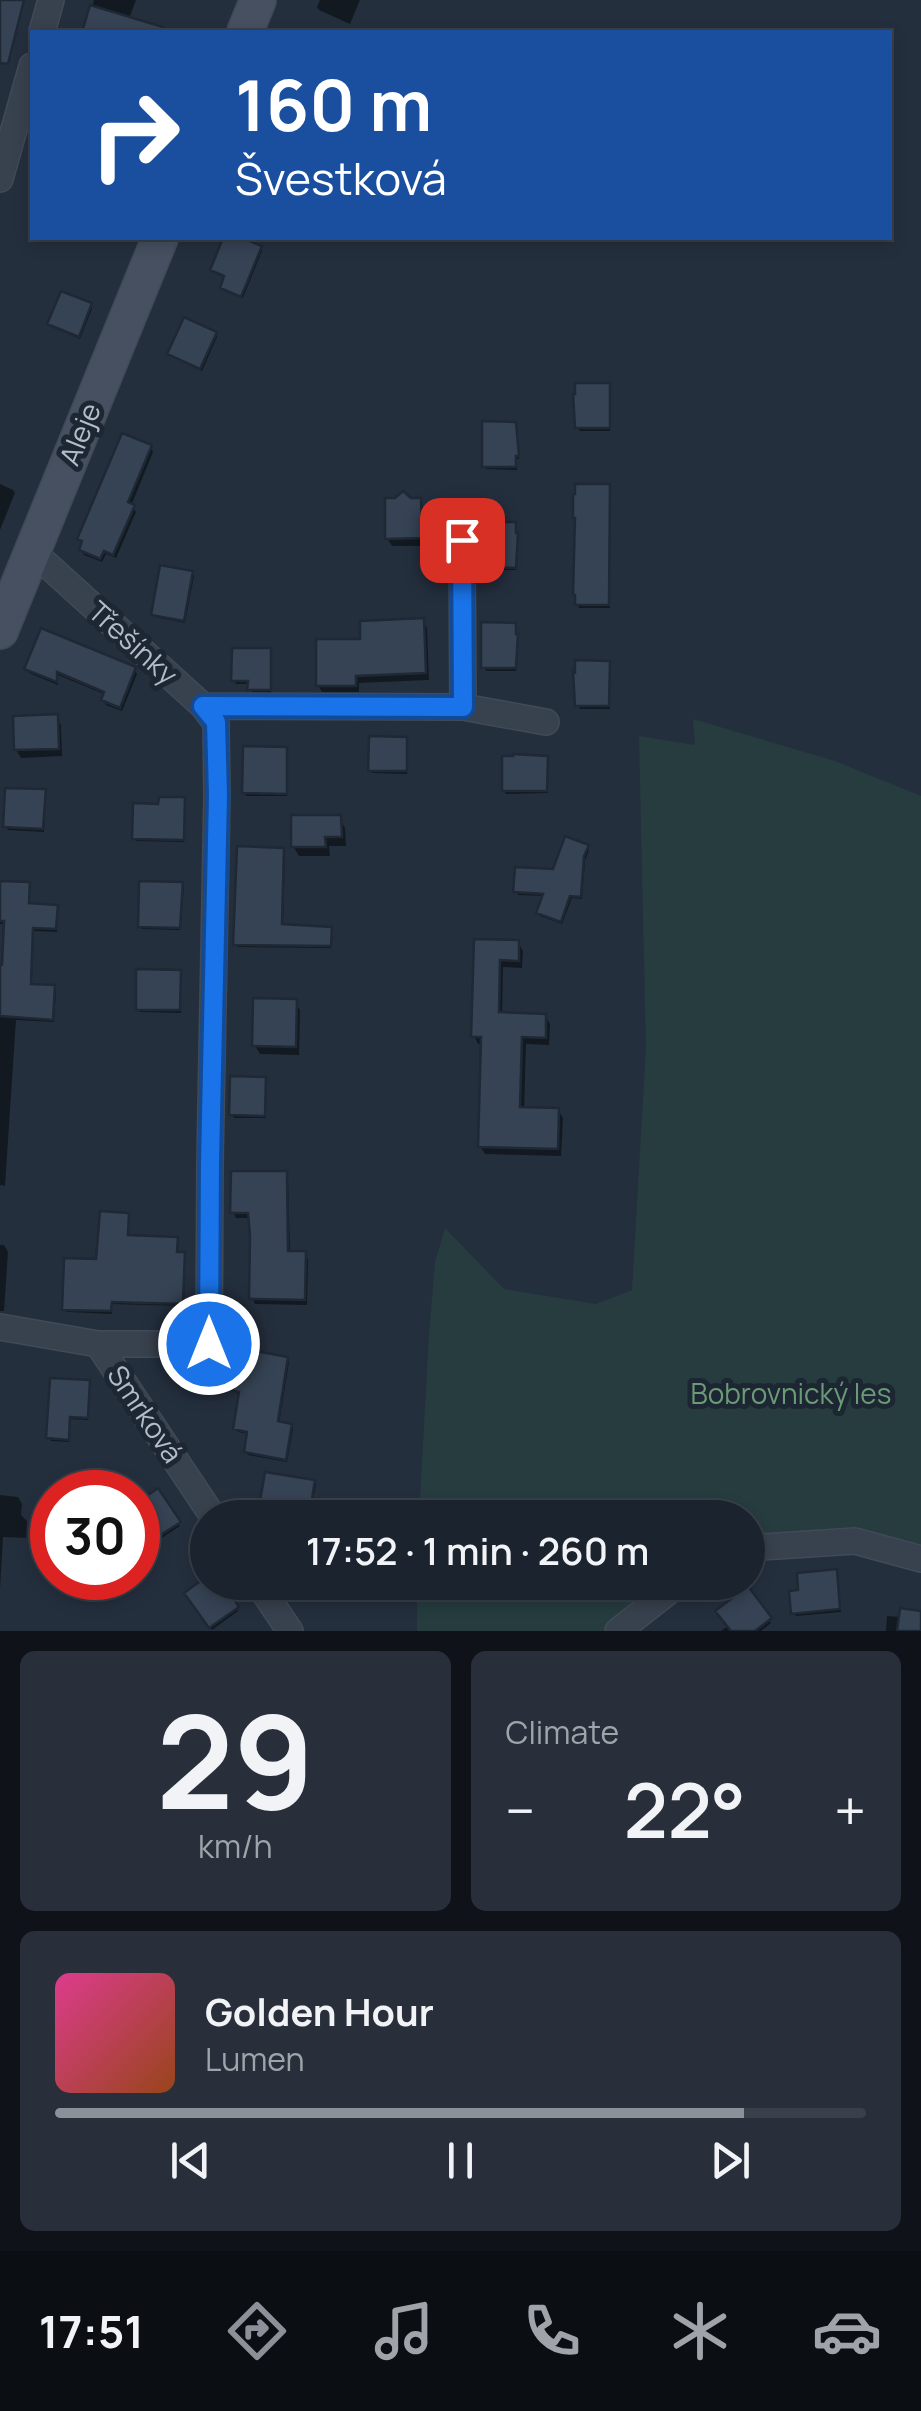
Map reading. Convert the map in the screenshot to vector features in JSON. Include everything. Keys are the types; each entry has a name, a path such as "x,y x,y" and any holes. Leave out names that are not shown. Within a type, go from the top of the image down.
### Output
{"street":[{"path":"43,30 51,0"},
{"path":"246,30 258,0"},
{"path":"0,179 30,73"},
{"name":"Aleje","path":"0,631 159,240"},
{"path":"462,540 463,707"},
{"name":"Třešínky","path":"32,551 216,722 209,1344 98,1344"},
{"path":"203,706 463,707 546,722"},
{"name":"Smrková","path":"0,1327 98,1344 202,1500"},
{"path":"765,1547 856,1541 921,1559"},
{"path":"270,1600 290,1631"},
{"path":"618,1631 658,1600"}],"green space":[{"name":"Bobrovnický les","path":"693,719 835,761 921,796 921,1547 857,1534 765,1539 765,1500 420,1500 435,1262 445,1228 504,1289 596,1304 632,1290 646,1048 639,736 695,745"},
{"path":"417,1600 645,1600 602,1631 417,1631"}],"building":[{"path":"0,0 24,0 8,64 0,63"},
{"path":"90,5 163,27 162,30 83,30"},
{"path":"222,240 247,240 262,246 241,297 220,288 224,276 210,270"},
{"path":"61,291 92,303 79,337 47,324"},
{"path":"184,317 217,332 200,369 167,354"},
{"path":"575,383 610,383 610,428 575,428"},
{"path":"482,421 516,422 516,467 482,467"},
{"path":"122,433 152,445 128,502 135,505 113,555 104,551 100,559 79,550 82,541 77,539"},
{"path":"575,484 610,484 609,605 575,605"},
{"path":"403,491 411,498 421,498 422,538 385,539 385,498 395,498"},
{"path":"481,522 516,522 516,568 481,567"},
{"path":"160,565 193,571 184,621 151,615"},
{"path":"424,618 426,673 356,676 356,686 316,686 316,639 360,639 360,621"},
{"path":"481,622 516,623 516,668 481,668"},
{"path":"41,628 136,667 120,708 101,700 104,692 57,672 57,682 24,669"},
{"path":"232,648 271,648 271,690 247,690 248,681 231,681"},
{"path":"575,660 610,661 609,706 575,706"},
{"path":"58,714 59,749 14,750 13,716"},
{"path":"369,736 407,737 407,771 368,771"},
{"path":"243,746 287,747 287,794 242,793"},
{"path":"502,756 548,756 547,791 502,791"},
{"path":"5,788 46,789 43,829 3,827"},
{"path":"159,797 185,797 184,840 132,839 133,803 158,804"},
{"path":"291,815 341,815 342,837 325,837 326,847 291,847"},
{"path":"565,836 589,845 584,856 581,897 570,896 561,922 536,913 543,894 513,892 515,867 553,869"},
{"path":"237,846 284,848 282,924 332,927 331,946 233,945"},
{"path":"0,881 30,882 29,903 58,905 56,929 33,928 31,984 55,985 53,1020 0,1016 4,921 0,921"},
{"path":"139,881 183,882 180,928 138,927"},
{"path":"474,939 519,940 519,961 500,960 499,1012 546,1014 546,1038 522,1037 520,1107 559,1108 558,1149 478,1147 481,1037 471,1037"},
{"path":"136,969 181,970 180,1010 136,1010"},
{"path":"253,998 297,999 296,1047 252,1046"},
{"path":"230,1076 266,1077 265,1116 229,1115"},
{"path":"231,1171 287,1171 288,1251 306,1251 305,1300 249,1299 248,1213 230,1213"},
{"path":"100,1211 129,1213 128,1235 178,1237 177,1252 185,1252 183,1304 112,1302 111,1311 62,1310 64,1258 96,1259"},
{"path":"240,1348 288,1357 278,1421 292,1424 286,1460 244,1452 247,1432 233,1429 239,1392 233,1391"},
{"path":"50,1378 90,1380 88,1418 70,1417 69,1440 46,1438"},
{"path":"265,1472 315,1480 312,1500 260,1500"},
{"path":"160,1491 181,1522 160,1535"},
{"path":"837,1569 840,1609 791,1614 789,1591 798,1590 797,1573"},
{"path":"190,1589 190,1600 234,1600 239,1607 209,1628 184,1593"},
{"path":"730,1600 758,1600 772,1618 755,1631 731,1631 715,1611"},
{"path":"900,1608 921,1611 921,1631 897,1631"}],"route":[{"path":"209,1344 218,795 216,722 203,706 463,707 462,540"}]}
